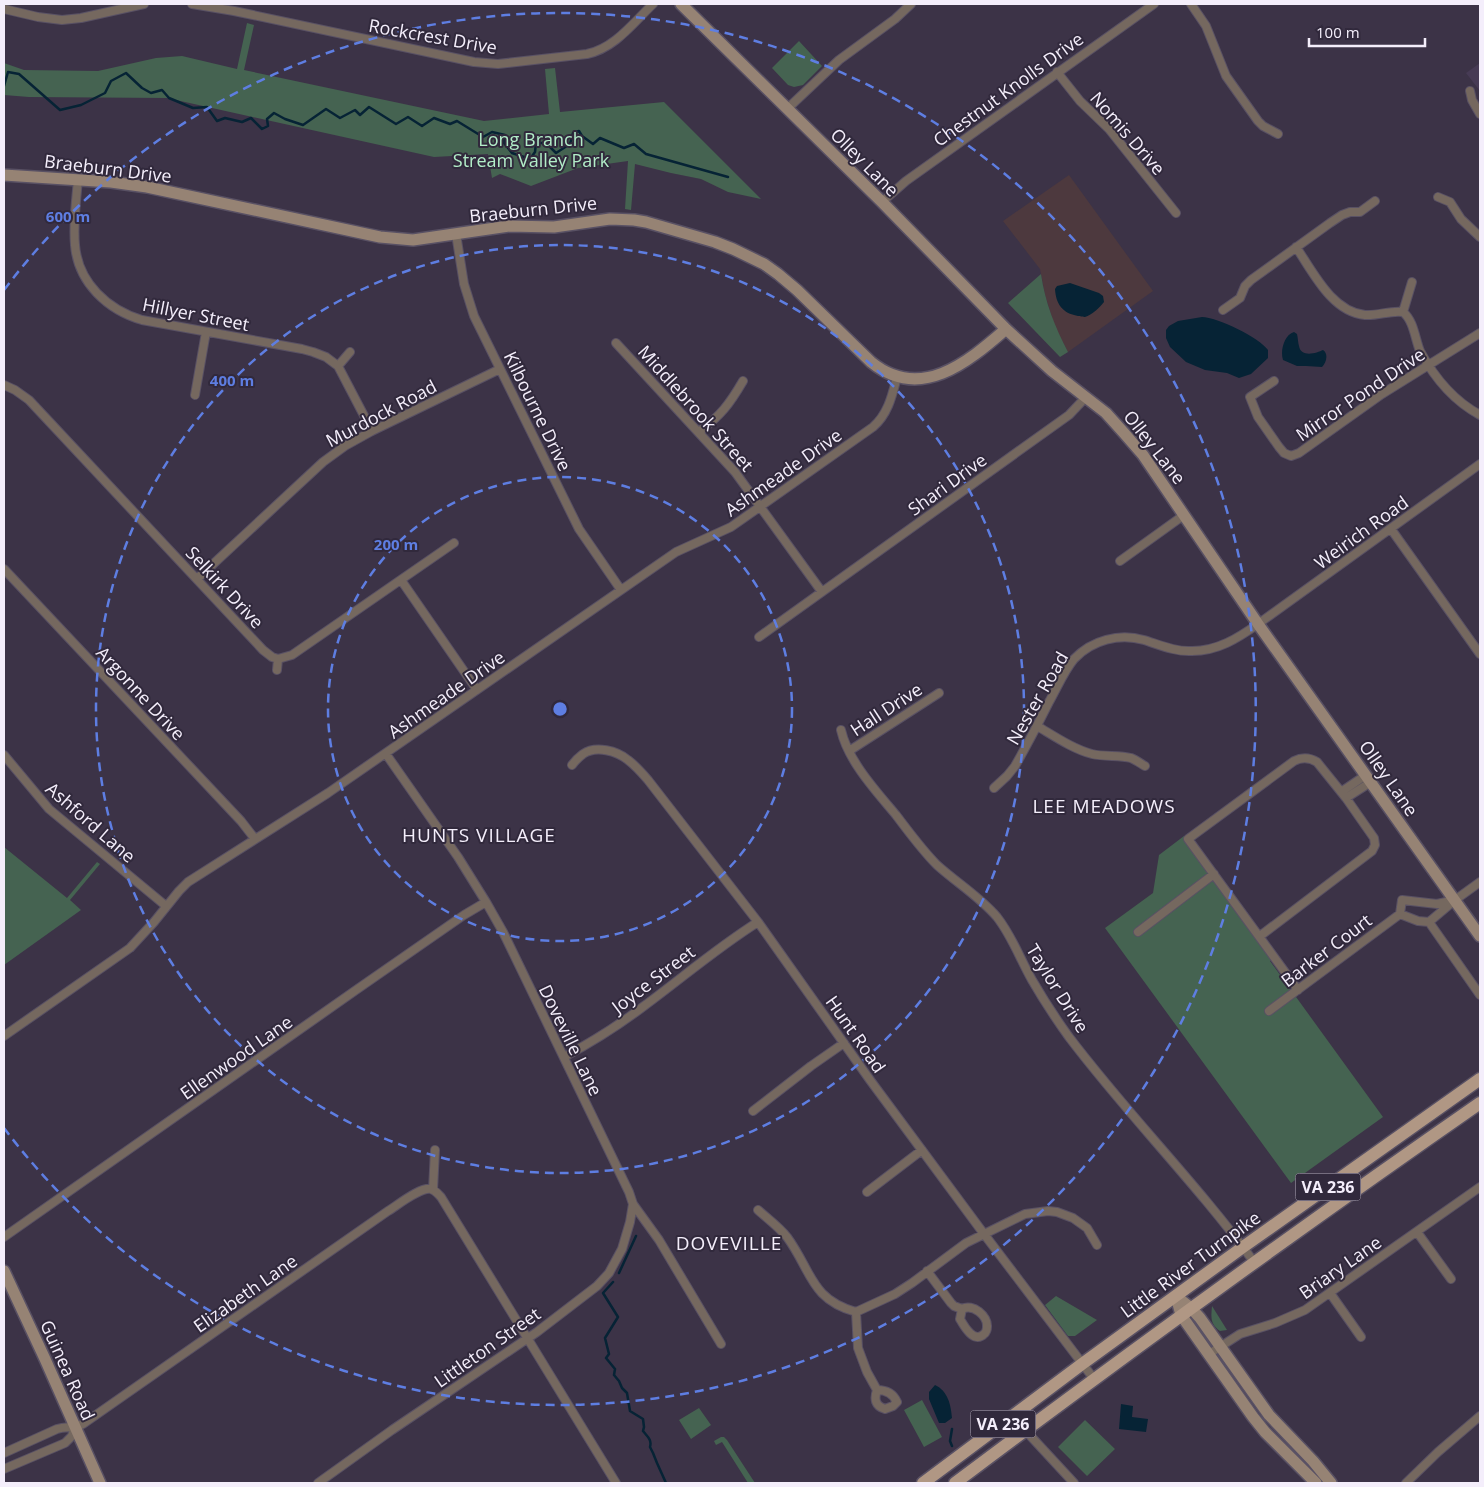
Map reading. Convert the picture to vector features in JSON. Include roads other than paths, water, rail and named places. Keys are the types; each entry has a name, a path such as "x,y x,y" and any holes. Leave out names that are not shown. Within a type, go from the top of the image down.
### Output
{"main road":[{"name":"Little River Turnpike","path":"924,1483 1082,1364 1243,1247 1480,1079"},
{"name":"Little River Turnpike","path":"955,1483 1254,1262 1480,1103"}],"street":[{"path":"4,8 62,20 81,18 144,4"},
{"name":"Rockcrest Drive","path":"192,4 234,7 474,62 498,64 598,52 613,42 653,4"},
{"name":"Olley Lane","path":"681,4 882,202 1006,329 1052,370 1106,413 1143,455 1258,624 1480,936"},
{"path":"787,108 838,60 894,19 911,4"},
{"name":"Chestnut Knolls Drive","path":"882,202 906,181 1154,4"},
{"path":"1191,4 1206,26 1220,64 1230,84 1258,121 1278,134"},
{"name":"Nomis Drive","path":"1057,72 1080,101 1109,129 1176,212"},
{"path":"1470,91 1472,100 1480,114"},
{"name":"Braeburn Drive","path":"4,175 147,186 380,237 402,240 509,226 554,228 620,218 646,222 715,242 750,256 778,274 797,290 871,362 897,378 926,379 946,373 980,350 1006,329"},
{"name":"Hillyer Street","path":"78,180 74,234 81,270 94,290 111,306 132,317 313,352 338,366"},
{"path":"1438,197 1450,202 1461,219 1480,237"},
{"path":"1223,310 1240,298 1245,286 1251,280 1296,247 1338,217 1350,212 1360,212 1375,201"},
{"name":"Kilbourne Drive","path":"456,234 464,284 474,316 579,529 621,590"},
{"path":"1296,247 1332,298 1346,309 1366,315 1403,312 1410,320 1420,350 1437,378 1451,394 1480,415"},
{"path":"1403,312 1412,282"},
{"path":"195,395 206,332"},
{"name":"Mirror Pond Drive","path":"1274,381 1250,398 1258,417 1279,447 1290,456 1299,453 1382,394 1480,333"},
{"name":"Middlebrook Street","path":"616,342 735,472 822,592"},
{"path":"350,352 338,366 372,431"},
{"name":"Murdock Road","path":"197,579 323,462 345,446 500,369"},
{"name":"Ashmeade Drive","path":"4,1036 130,948 188,882 328,794 676,552 732,527 877,423 888,409 897,378"},
{"path":"700,432 722,413 743,381"},
{"name":"Selkirk Drive","path":"4,385 29,400 263,650 278,660"},
{"name":"Shari Drive","path":"759,637 1068,414 1086,398"},
{"name":"Weirich Road","path":"1258,624 1480,464"},
{"path":"1120,561 1184,515"},
{"path":"1391,529 1480,654"},
{"path":"277,670 278,660 292,655 454,543"},
{"name":"Argonne Drive","path":"4,569 241,821 255,839"},
{"path":"401,580 477,690"},
{"name":"Nester Road","path":"994,788 1015,766 1069,666 1081,652 1095,644 1112,638 1129,637 1142,639 1175,650 1202,651 1224,645 1258,624"},
{"name":"Hall Drive","path":"849,751 939,693"},
{"path":"1037,726 1088,753 1103,756 1122,756 1133,759 1145,766"},
{"name":"Taylor Drive","path":"841,730 843,739 856,763 879,795 937,864 984,903 998,920 1012,940 1032,980 1069,1036 1101,1077 1198,1190 1254,1262"},
{"name":"Hunt Road","path":"572,765 583,754 597,750 606,750 629,760 648,780 758,922 922,1150 1094,1379"},
{"name":"Doveville Lane","path":"386,754 458,857 486,902 503,932 564,1057 575,1084 629,1192 633,1204 659,1240 721,1344"},
{"name":"Ashford Lane","path":"4,755 49,809 166,906"},
{"path":"1260,936 1372,851 1375,845 1374,838 1344,795 1313,759 1301,757 1294,761 1188,839 1298,990"},
{"path":"1344,795 1368,778"},
{"path":"1138,932 1214,874"},
{"path":"1400,914 1418,921 1429,922 1480,882"},
{"name":"Barker Court","path":"1269,1011 1400,914 1402,900 1437,904 1455,900"},
{"name":"Ellenwood Lane","path":"4,1237 356,990 464,915 486,902"},
{"name":"Joyce Street","path":"564,1057 599,1037 643,1007 734,937 758,922"},
{"path":"1429,922 1480,995"},
{"path":"753,1111 844,1043"},
{"path":"435,1150 433,1190 441,1197 616,1483"},
{"path":"867,1192 922,1150"},
{"name":"Briary Lane","path":"1209,1354 1240,1334 1291,1317 1330,1293 1480,1187"},
{"name":"Elizabeth Lane","path":"4,1469 65,1443 72,1436 75,1428 98,1414 388,1211 420,1191 425,1189 433,1190"},
{"name":"Littleton Street","path":"318,1483 584,1297 605,1278 622,1249 628,1232 633,1204"},
{"path":"758,1210 778,1226 823,1295 837,1305 856,1312 894,1294 966,1243 1025,1214 1048,1211 1064,1214 1079,1221 1088,1228 1096,1244"},
{"path":"1417,1232 1451,1279"},
{"name":"Guinea Road","path":"4,1271 100,1483"},
{"path":"927,1271 951,1303 962,1309"},
{"path":"1330,1293 1361,1337"},
{"path":"1176,1296 1209,1354 1259,1424 1316,1483"},
{"path":"856,1312 858,1348 867,1372 877,1390"},
{"path":"1186,1312 1219,1346 1269,1415 1313,1460 1331,1483"},
{"path":"1406,1483 1438,1452 1480,1416"},
{"name":"Elizabeth Lane","path":"4,1453 57,1429 66,1426 75,1428"},
{"path":"1026,1430 1074,1483"}],"water":[{"path":"1070,283 1099,293 1103,296 1104,302 1093,313 1085,317 1068,313 1058,303 1055,289 1057,286"},
{"path":"1202,317 1218,320 1248,334 1268,350 1268,358 1251,374 1239,378 1227,373 1205,370 1186,362 1170,347 1166,338 1166,330 1178,321"},
{"path":"1294,332 1297,334 1300,350 1303,352 1310,354 1323,350 1325,352 1325,363 1322,367 1297,366 1283,360 1282,352 1285,340"},
{"path":"935,1385 943,1391 950,1403 952,1418 945,1423 939,1423 929,1399 929,1392"},
{"path":"1121,1404 1133,1406 1132,1417 1148,1419 1146,1432 1119,1429"}],"waterway":[{"path":"4,86 8,72 19,74 60,110 81,105 105,93 111,81 126,73 142,88 151,93 162,90 169,98 193,108 207,107 217,121 225,118 242,122 251,118 262,129 268,126 267,119 274,113 303,125 326,109 340,118 355,110 360,115 369,107 396,124 408,117 422,126 434,118 450,124 457,121 483,137 492,132 505,135 504,143 512,153 530,159 535,152 536,143 546,143 556,153 570,144 573,133 579,131 582,136 593,144 600,138 624,148 634,144 646,154 728,177"},
{"path":"619,1273 636,1236"},
{"path":"613,1282 603,1293 618,1317 605,1338 609,1354 606,1358 615,1369 614,1375 627,1393 630,1411 643,1419 643,1431 650,1440 650,1447 666,1483"},
{"path":"952,1429 950,1441 952,1446"}],"district":[{"name":"LEE MEADOWS","path":"1104,806"},
{"name":"HUNTS VILLAGE","path":"479,835"},
{"name":"DOVEVILLE","path":"729,1243"}],"park label":[{"name":"Long Branch Stream Valley Park","path":"531,149"}]}
